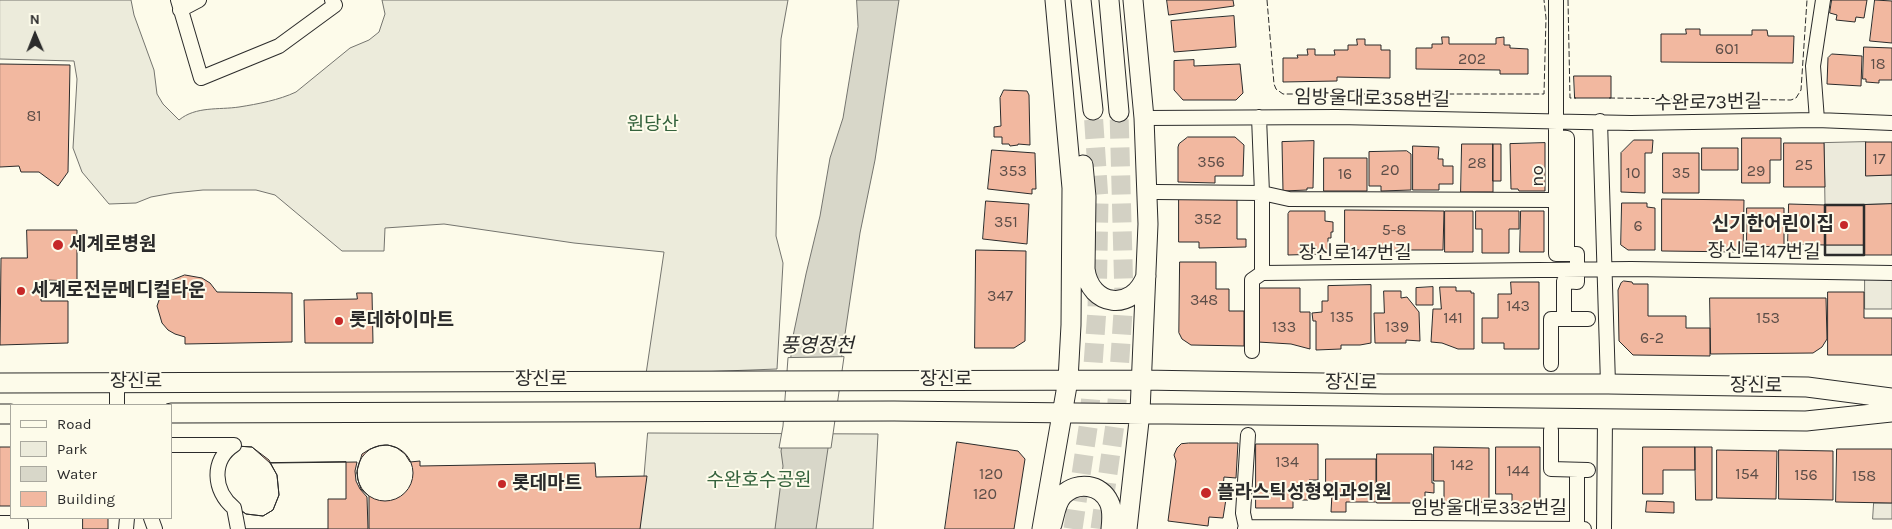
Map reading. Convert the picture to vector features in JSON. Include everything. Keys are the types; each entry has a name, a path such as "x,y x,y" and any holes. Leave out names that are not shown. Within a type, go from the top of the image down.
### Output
{"main road":[{"path":"1042,529 1068,380 1071,325 1072,198 1055,0"},
{"path":"1081,0 1093,110"},
{"path":"1109,0 1119,112"},
{"path":"1127,529 1140,412 1148,224 1144,118 1133,0"},
{"path":"1068,139 1082,157 1086,197 1085,269 1086,279 1091,288 1098,295 1107,299 1118,300 1128,298 1143,286 1147,266"},
{"name":"장신로","path":"0,382 1142,380 1807,387 1892,398"},
{"name":"장신로","path":"172,413 894,410 1806,421 1892,412"},
{"path":"1050,529 1057,504 1062,496 1078,486 1087,486 1096,488 1104,494 1109,502 1112,510 1111,529"}],"street":[{"path":"199,0 179,5 201,78 279,46 335,5 332,0"},
{"name":"no","path":"1556,0 1556,254 1577,254 1577,271"},
{"path":"1817,120 1813,66 1823,0"},
{"path":"1252,351 1252,280 1262,273 1262,193 1259,117"},
{"name":"임방울대로358번길","path":"1144,118 1384,117 1600,122"},
{"name":"수완로73번길","path":"1600,122 1817,120 1892,122"},
{"path":"1600,122 1608,384"},
{"path":"1556,137 1567,138 1567,254"},
{"path":"1156,192 1262,193 1289,198 1556,200"},
{"name":"장신로147번길","path":"1262,273 1605,270 1892,273"},
{"path":"1564,319 1564,281 1577,282 1577,271"},
{"path":"1551,364 1555,349 1551,319 1588,319"},
{"path":"117,382 117,404"},
{"path":"1604,529 1605,418"},
{"path":"1553,432 1551,469 1582,470 1576,529"},
{"path":"1246,528 1243,513 1248,434"},
{"path":"172,445 234,445 225,451 217,467 220,489 228,503 234,508 238,529"},
{"path":"0,523 21,523 21,529"},
{"name":"임방울대로332번길","path":"1246,528 1584,529"}],"green space":[{"name":"원당산","path":"0,0 131,0 134,15 154,70 157,94 163,104 179,120 193,112 254,105 296,92 350,48 369,40 379,32 385,14 382,0 788,0 781,39 776,236 783,263 777,369 646,374 664,252 574,243 444,224 385,228 384,251 342,251 275,195 256,190 203,190 151,197 136,203 109,204 82,172 73,148 77,79 74,61 0,59"},
{"name":"수완호수공원","path":"648,433 878,434 873,529 640,529"}],"shaded area":[{"path":"1866,142 1866,175 1892,175 1892,204 1825,205 1824,143"},
{"path":"1825,245 1864,245 1864,255 1825,255"},
{"path":"1865,279 1892,279 1892,309 1865,309"},
{"path":"1874,503 1892,503 1892,519 1873,519"}],"water":[{"name":"풍영정천","path":"857,0 899,0 875,160 860,233 816,529 775,529 783,466 781,451 786,426 792,341 820,216 830,158 843,118 858,27"}],"pier":[{"path":"844,357 831,448 779,448 783,426 788,358"}],"building":[{"path":"1167,0 1233,0 1234,6 1169,15"},
{"path":"1832,0 1867,0 1864,18 1856,17 1855,22 1836,20 1837,15 1830,13"},
{"path":"1875,0 1892,1 1892,43 1870,41"},
{"path":"1234,16 1236,47 1174,52 1171,21"},
{"path":"1686,29 1700,29 1700,35 1752,35 1752,30 1767,30 1768,36 1794,36 1793,63 1661,62 1661,34 1686,34"},
{"path":"1442,37 1449,37 1449,44 1496,44 1496,38 1504,37 1504,45 1510,45 1510,48 1528,49 1528,74 1500,74 1500,70 1416,69 1416,48 1432,48 1432,44 1442,44"},
{"path":"1357,39 1365,39 1365,45 1381,45 1381,50 1390,50 1390,78 1337,77 1337,81 1283,82 1283,58 1298,58 1297,55 1308,55 1307,49 1315,49 1315,55 1335,55 1334,50 1348,50 1348,45 1357,45"},
{"path":"1864,47 1892,48 1892,80 1879,80 1879,83 1866,82 1866,79 1863,79"},
{"path":"1832,54 1862,56 1861,86 1827,84 1828,58"},
{"path":"1194,60 1194,66 1240,64 1243,93 1236,100 1183,100 1174,90 1174,61"},
{"path":"0,64 70,65 68,172 58,186 39,172 21,172 19,166 0,167"},
{"path":"1574,76 1611,76 1611,98 1575,98"},
{"path":"1004,90 1027,91 1029,95 1030,145 1018,144 1010,146 1009,144 1002,144 1002,137 994,137 994,127 1001,126 1000,98"},
{"path":"1188,137 1235,137 1244,145 1243,176 1215,176 1215,183 1178,182 1178,147"},
{"path":"1742,138 1781,138 1781,160 1770,160 1770,183 1742,183"},
{"path":"1634,140 1653,140 1652,153 1645,153 1645,193 1621,192 1621,153"},
{"path":"1314,141 1313,188 1283,191 1282,142"},
{"path":"1866,142 1892,142 1892,175 1866,176"},
{"path":"1545,143 1545,191 1519,191 1518,189 1511,189 1510,144"},
{"path":"1784,143 1824,143 1825,187 1784,187"},
{"path":"1462,144 1493,144 1493,192 1461,192"},
{"path":"1493,144 1501,144 1501,181 1493,181"},
{"path":"1413,146 1439,147 1438,159 1443,159 1443,166 1453,166 1453,184 1439,184 1439,190 1413,190"},
{"path":"1702,148 1738,148 1738,170 1702,170"},
{"path":"992,150 1035,153 1036,189 1032,189 1032,194 988,189"},
{"path":"1407,151 1411,154 1411,190 1381,191 1381,186 1369,186 1369,152"},
{"path":"1663,153 1699,153 1699,193 1663,193"},
{"path":"1324,158 1367,158 1367,191 1324,191"},
{"path":"1179,199 1237,199 1237,239 1246,239 1246,247 1199,248 1199,242 1179,242"},
{"path":"1662,199 1744,200 1743,252 1662,251"},
{"path":"986,201 1029,204 1027,244 983,239"},
{"path":"1622,203 1647,203 1647,207 1655,208 1655,250 1628,250 1621,245"},
{"path":"1789,204 1825,205 1825,245 1788,244"},
{"path":"1892,204 1892,255 1864,255 1864,205"},
{"name":"신기한어린이집","path":"1825,205 1864,205 1864,245 1825,245"},
{"path":"1747,208 1784,208 1784,247 1747,246"},
{"path":"1345,210 1444,211 1443,250 1345,250"},
{"path":"1290,211 1325,211 1325,221 1333,222 1333,232 1331,232 1331,238 1328,238 1328,251 1323,251 1323,254 1288,255 1288,214"},
{"path":"1445,211 1473,211 1473,252 1445,252"},
{"path":"1476,211 1519,211 1519,229 1509,229 1509,253 1482,253 1482,229 1476,229"},
{"path":"1521,211 1544,211 1544,252 1520,252"},
{"name":"세계로전문메디컬타운","path":"27,230 77,230 77,281 41,280 41,301 68,301 68,343 0,345 1,258 27,258"},
{"path":"976,250 1026,251 1025,341 1014,348 975,348"},
{"path":"1180,262 1216,262 1216,289 1229,289 1229,311 1244,311 1244,346 1191,345 1182,339 1179,333"},
{"path":"185,275 202,278 210,283 217,292 292,293 292,342 185,344 185,337 168,330 162,323 157,306 163,289 168,282"},
{"path":"1624,281 1632,282 1633,284 1648,284 1648,316 1686,316 1686,328 1710,328 1710,356 1633,355 1619,341 1618,290"},
{"path":"1511,282 1539,282 1539,349 1504,349 1504,343 1482,343 1482,318 1498,318 1498,294 1511,294"},
{"path":"1371,285 1371,343 1341,345 1341,349 1316,350 1316,321 1313,321 1312,313 1322,312 1322,301 1328,301 1328,286"},
{"path":"1433,287 1433,305 1416,305 1416,288"},
{"path":"1440,287 1456,287 1456,291 1471,291 1471,293 1474,293 1474,349 1458,349 1442,343 1431,342 1433,309 1441,309"},
{"path":"1259,288 1300,288 1300,312 1310,312 1310,349 1291,344 1258,342"},
{"path":"1384,291 1401,291 1401,298 1407,297 1419,312 1420,341 1406,340 1406,343 1375,343 1374,313 1384,313"},
{"path":"1828,292 1864,292 1864,318 1892,318 1892,355 1828,355"},
{"name":"롯데하이마트","path":"357,293 372,293 373,343 305,343 304,300 357,299"},
{"path":"1710,298 1826,298 1827,339 1822,347 1813,353 1711,354"},
{"path":"957,442 1018,451 1025,459 1014,529 945,529"},
{"path":"1238,443 1236,478 1224,477 1222,498 1226,499 1223,518 1209,517 1208,526 1168,521 1176,461 1174,455 1181,444"},
{"path":"1256,444 1318,444 1318,480 1309,480 1308,500 1293,500 1293,508 1256,508"},
{"path":"379,445 391,445 405,453 413,467 411,484 405,493 391,501 379,501 369,496 362,489 357,479 357,467 362,457 369,450"},
{"name":"롯데마트","path":"388,445 397,448 405,454 410,462 420,461 420,466 595,463 596,477 647,476 640,529 369,529 369,496 361,489 357,471 362,454 370,449"},
{"path":"236,446 252,447 270,463 357,462 355,471 356,481 367,497 368,529 236,529 218,466"},
{"path":"236,446 252,447 269,460 277,475 279,495 273,510 263,516 246,514 229,502 218,466"},
{"path":"0,447 10,447 10,506 0,506"},
{"path":"1434,447 1489,448 1489,502 1444,502 1444,481 1434,481"},
{"path":"1496,447 1540,447 1540,508 1512,508 1512,494 1496,494"},
{"path":"1643,447 1695,447 1695,470 1663,470 1663,494 1643,494"},
{"path":"1695,447 1712,447 1712,500 1696,500"},
{"path":"1837,449 1892,449 1892,503 1836,502"},
{"path":"1717,450 1777,451 1776,499 1717,498"},
{"path":"1779,450 1833,451 1833,500 1779,499"},
{"path":"1377,454 1432,454 1434,493 1425,492 1425,514 1417,514 1417,503 1377,503"},
{"path":"1326,459 1376,459 1376,502 1346,502 1346,512 1331,512 1332,493 1326,493"},
{"path":"346,462 346,499 328,499 328,529 244,529 242,511 246,514 263,516 273,510 279,495 277,475 270,463"},
{"path":"1647,501 1674,502 1674,513 1646,512"},
{"path":"83,519 108,519 108,529 83,529"}],"tunnel":[{"path":"1073,529 1089,421 1097,309 1099,200 1093,110"},
{"path":"1100,529 1116,417 1124,297 1119,112"}],"fence":[{"path":"1267,0 1274,84 1276,89 1283,94 1544,94 1546,18 1544,0"},
{"path":"1568,0 1570,98 1576,98"},
{"path":"1609,98 1791,100 1796,98 1801,90 1807,0"}],"wall":[{"path":"1825,205 1864,205 1864,255 1825,255 1825,205"}],"place":[{"name":"신기한어린이집","path":"1844,225"},
{"name":"세계로병원","path":"58,245"},
{"name":"세계로전문메디컬타운","path":"21,291"},
{"name":"롯데하이마트","path":"339,321"},
{"name":"롯데마트","path":"502,484"},
{"name":"플라스틱성형외과의원","path":"1206,493"}]}
